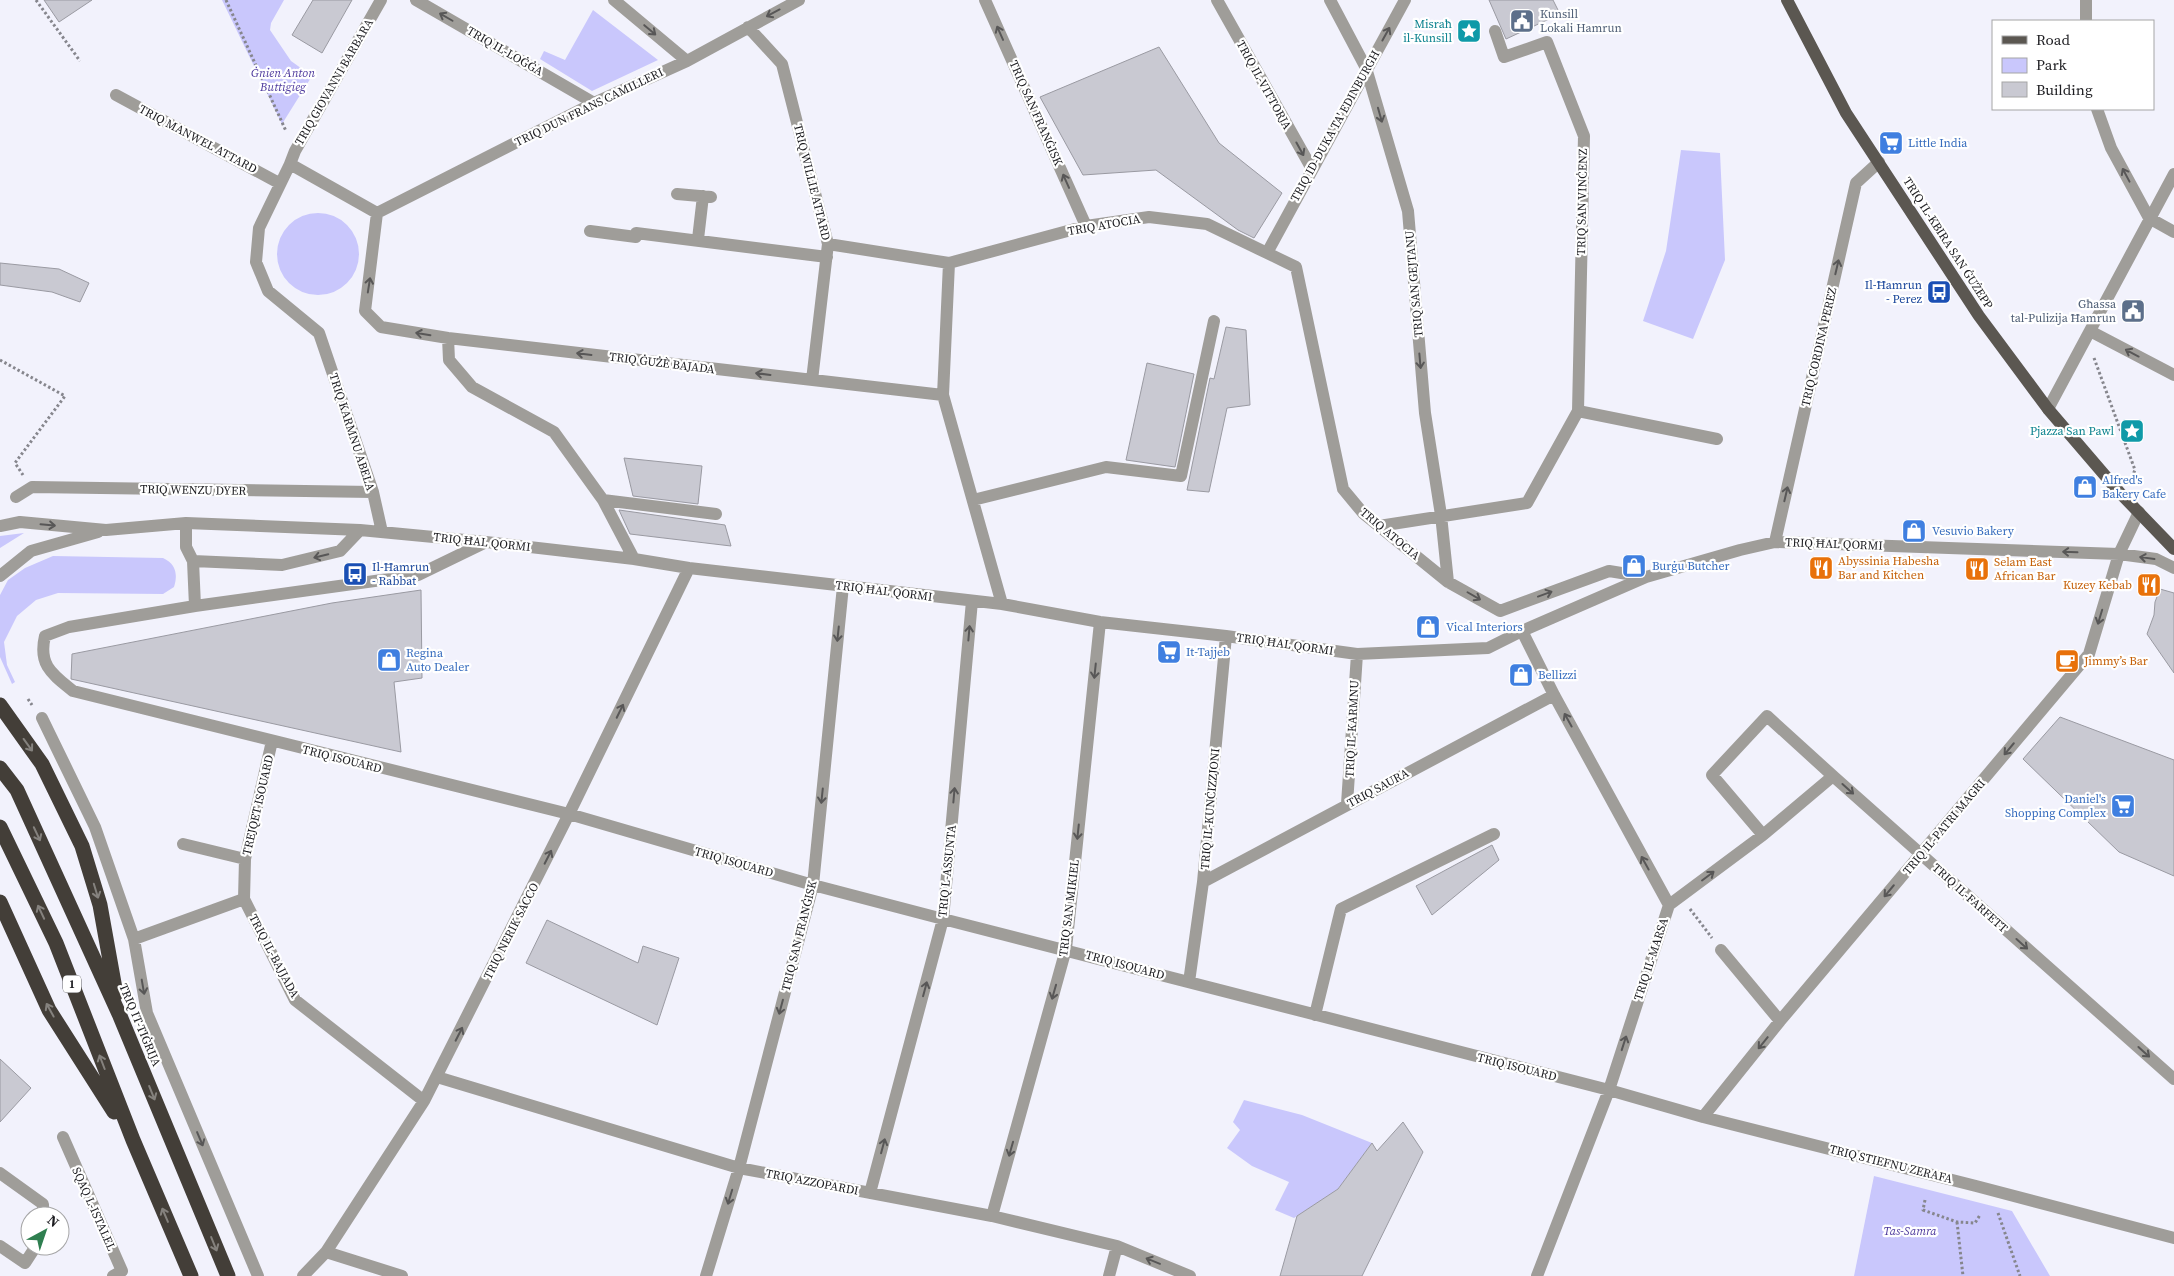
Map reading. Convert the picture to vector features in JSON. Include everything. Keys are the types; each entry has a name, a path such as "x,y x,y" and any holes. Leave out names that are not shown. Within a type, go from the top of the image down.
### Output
{"highway":[{"path":"0,705 42,764 82,846 100,905 120,1016"},
{"name":"TRIQ IT-TIĠRIJA","path":"0,768 17,790 120,1016 228,1276"},
{"name":"1","path":"2,829 56,943 133,1140 191,1276"},
{"path":"0,902 49,1010 133,1140"}],"main road":[{"name":"TRIQ IL-KBIRA SAN ĠUŻEPP","path":"1787,0 1846,113 1979,316 2048,409 2120,493 2174,549"}],"street":[{"name":"TRIQ GIOVANNI BARBARA","path":"319,333 268,292 256,262 259,228 295,151 381,0"},
{"name":"TRIQ IL-LOĠĠA","path":"416,0 594,102"},
{"path":"614,0 686,61"},
{"name":"TRIQ DUN FRANS CAMILLERI","path":"377,213 594,102 686,61 799,0"},
{"name":"TRIQ SAN FRANĠISK","path":"985,0 1086,226"},
{"name":"TRIQ IL-VITTORJA","path":"1217,0 1312,169"},
{"name":"TRIQ SAN GEJTANU","path":"1330,0 1366,68 1408,211 1425,413 1441,515 1448,582"},
{"name":"TRIQ ID-DUKA TA' EDINBURGH","path":"1267,253 1366,68 1405,0"},
{"path":"2086,0 2086,20"},
{"name":"TRIQ WILLIE ATTARD","path":"748,27 782,64 827,250 812,380"},
{"name":"TRIQ SAN VINĊENZ","path":"1379,526 1527,503 1578,411 1584,136 1547,42 1504,57 1495,31"},
{"name":"TRIQ MANWEL ATTARD","path":"116,95 279,184"},
{"path":"2097,110 2111,148 2149,218 2174,232"},
{"name":"TRIQ CORDINA PEREZ","path":"1775,542 1856,183 1879,162"},
{"path":"290,164 377,213"},
{"path":"2048,409 2174,174"},
{"path":"677,194 707,197 698,239"},
{"name":"TRIQ ĠUŻÈ BAJADA","path":"377,213 365,311 381,327 448,338 943,395"},
{"name":"TRIQ ATOCIA","path":"949,263 1086,226 1149,217 1207,224 1296,268 1343,489 1363,513 1448,582 1500,611"},
{"path":"590,230 636,237 636,233 949,263 943,395 1002,604"},
{"path":"973,500 1106,467 1181,476 1214,321"},
{"name":"TRIQ KARMNU ABELA","path":"319,333 373,492 382,532"},
{"path":"2088,335 2174,375"},
{"path":"448,338 449,360 472,387 554,432 603,500 634,559"},
{"path":"1578,411 1717,439"},
{"path":"16,498 32,487"},
{"name":"TRIQ WENZU DYER","path":"32,487 373,492"},
{"path":"603,500 716,514"},
{"name":"TRIQ IL-PATRI MAGRI","path":"1703,1117 1780,1021 2089,654 2119,554 2139,512"},
{"name":"TRIQ ĦAL QORMI","path":"0,526 20,522 106,530 186,523 382,532 634,559 690,568 1002,604 1100,622 1226,636 1356,654 1488,648 1522,631 1646,577 1775,542 2119,554 2156,559 2174,568"},
{"path":"186,523 186,547 192,561 195,606"},
{"name":"TRIQ ĦAL QORMI","path":"0,576 31,551 106,530"},
{"path":"192,561 282,566 340,551 360,530"},
{"name":"TRIQ ISOUARD","path":"486,542 418,575 195,606 69,627 45,636 41,650 48,672 73,691 272,742 570,814 813,884 943,919 1066,949 1314,1015 1609,1090"},
{"name":"TRIQ NERIK SACCO","path":"303,1276 326,1252 424,1101 570,814 690,568"},
{"name":"TRIQ ĦAL QORMI","path":"1500,611 1609,571 1646,577"},
{"name":"TRIQ SAN FRANĠISK","path":"706,1276 740,1168 813,884 843,586"},
{"name":"TRIQ L-ASSUNTA","path":"870,1193 943,919 972,601"},
{"name":"TRIQ SAN MIKIEL","path":"992,1216 1066,949 1100,622"},
{"name":"TRIQ IL-MARSA","path":"1522,631 1554,695 1669,905 1609,1090 1537,1276"},
{"name":"TRIQ IL-KUNĊIZZJONI","path":"1189,982 1203,882 1226,636"},
{"name":"TRIQ IL-KARMNU","path":"1348,804 1356,654"},
{"name":"TRIQ SAURA","path":"1203,882 1554,695"},
{"name":"TRIQ IL-FARFETT","path":"1763,835 1712,775 1767,716 2174,1079"},
{"path":"42,718 95,827 134,939 147,1013 258,1276"},
{"name":"TREJQET ISOUARD","path":"244,899 244,859 272,742"},
{"path":"1669,905 1763,835 1834,776"},
{"path":"1314,1015 1341,909 1494,834"},
{"path":"183,844 244,859"},
{"name":"TRIQ IL-BAJJADA","path":"134,939 244,899 295,1000 424,1101"},
{"path":"1721,950 1780,1021"},
{"name":"TRIQ AZZOPARDI","path":"437,1077 740,1168 992,1216 1117,1246 1190,1276"},
{"name":"TRIQ STIEFNU ZERAFA","path":"1609,1090 1703,1117 2174,1238"},
{"name":"SQAQ L-ISTALEL","path":"63,1137 122,1271 114,1276"},
{"path":"0,1173 43,1204 43,1206"},
{"path":"0,1246 25,1264 30,1256"},
{"path":"1110,1276 1117,1246"},
{"path":"326,1252 402,1276"}],"path":[{"path":"36,0 80,61"},
{"path":"226,0 295,151"},
{"path":"2088,335 2135,470 2130,483 2120,493"},
{"path":"0,360 65,396 15,463 32,487"},
{"path":"1680,897 1721,950"},
{"path":"1925,1200 1923,1210 1957,1222 1975,1223 1980,1215"},
{"path":"1998,1213 2020,1276"},
{"path":"1957,1222 1962,1276"}],"green space":[{"name":"Ġnien Anton Buttigieg","path":"222,0 284,0 271,23 270,30 291,61 312,76 282,124"},
{"path":"593,10 658,60 592,91 540,59 544,51 565,60"},
{"path":"1681,150 1720,153 1725,260 1693,339 1643,321 1666,251"},
{"path":"318,213 334,216 347,225 356,238 359,254 356,270 347,283 334,292 318,295 302,292 289,283 280,270 277,254 280,238 289,225 302,216"},
{"path":"24,533 0,548 0,536"},
{"path":"53,556 163,558 171,563 175,570 174,587 163,594 58,593 36,600 17,616 4,642 7,665 15,682 12,684 0,657 0,595 8,580 25,568"},
{"path":"1244,1100 1302,1115 1372,1143 1338,1189 1294,1218 1275,1210 1289,1182 1252,1166 1227,1148 1240,1130 1233,1122"},
{"name":"Tas-Samra","path":"1874,1176 2012,1211 2050,1276 1854,1276"}],"building":[{"path":"44,0 92,0 59,22"},
{"path":"313,0 352,0 322,53 292,35"},
{"name":"Kunsill Lokali Hamrun","path":"1489,0 1553,0 1560,14 1506,39"},
{"path":"1159,47 1219,143 1282,193 1254,238 1238,230 1156,170 1083,175 1040,97"},
{"path":"0,263 59,269 89,283 80,302 52,292 0,285"},
{"path":"1226,327 1246,330 1250,405 1227,408 1209,492 1187,490 1210,378 1214,379"},
{"path":"1147,363 1194,374 1175,467 1126,460"},
{"path":"624,458 702,466 698,504 633,496"},
{"path":"619,510 725,525 731,546 630,534"},
{"path":"2160,589 2174,593 2174,673 2147,634"},
{"path":"421,590 422,678 394,682 401,752 71,679 72,654 332,603"},
{"name":"Daniel's Shopping Complex","path":"2060,717 2174,760 2174,876 2119,852 2023,759"},
{"path":"1492,845 1499,860 1432,915 1416,886"},
{"path":"547,920 638,963 643,946 679,958 657,1025 526,963"},
{"path":"0,1059 31,1088 0,1122"},
{"path":"1403,1122 1423,1152 1362,1276 1280,1276 1297,1216 1338,1189 1372,1143 1377,1151"}],"place":[{"name":"Kunsill Lokali Hamrun","path":"1522,21"},
{"name":"Misraħ il-Kunsill","path":"1469,31"},
{"name":"Little India","path":"1891,143"},
{"name":"Il-Ħamrun - Perez","path":"1939,292"},
{"name":"Għassa tal-Pulizija Ħamrun","path":"2133,311"},
{"name":"Pjazza San Pawl","path":"2132,431"},
{"name":"Alfred's Bakery Cafe","path":"2085,487"},
{"name":"Vesuvio Bakery","path":"1914,531"},
{"name":"Burġu Butcher","path":"1634,566"},
{"name":"Abyssinia Habesha Bar and Kitchen","path":"1821,568"},
{"name":"Selam East African Bar","path":"1977,569"},
{"name":"Il-Ħamrun - Rabbat","path":"355,574"},
{"name":"Kuzey Kebab","path":"2149,585"},
{"name":"Vical Interiors","path":"1428,627"},
{"name":"It-Tajjeb","path":"1169,652"},
{"name":"Regina Auto Dealer","path":"389,660"},
{"name":"Jimmy’s Bar","path":"2067,661"},
{"name":"Bellizzi","path":"1521,675"},
{"name":"Daniel's Shopping Complex","path":"2123,806"}]}
